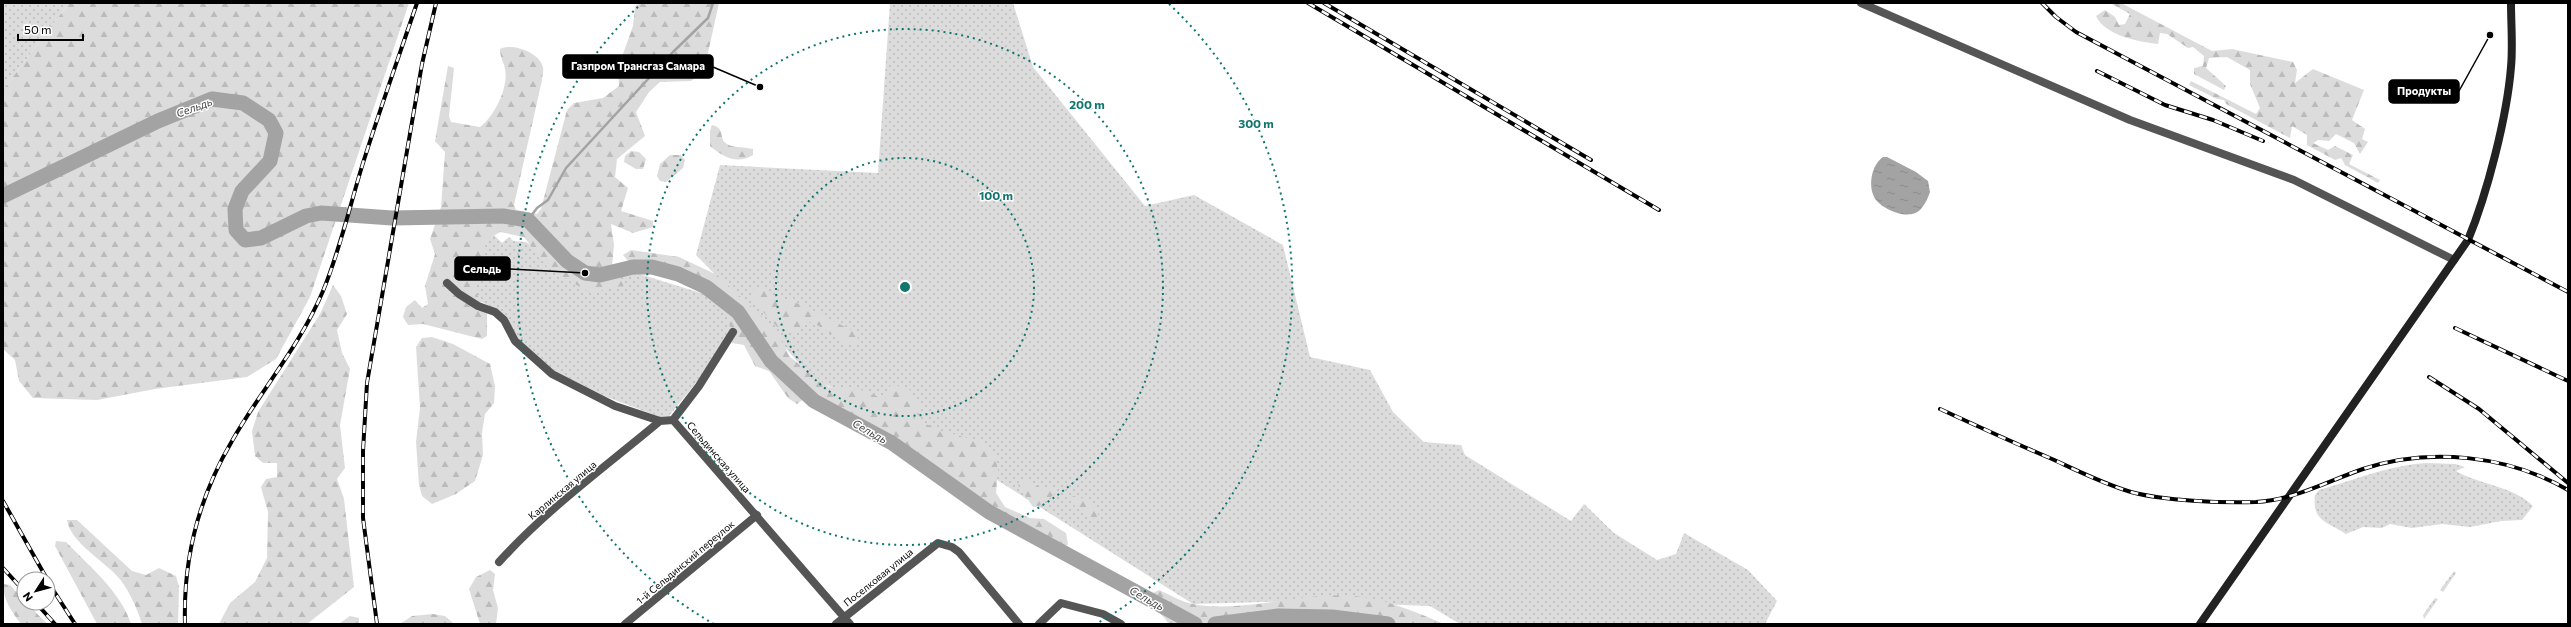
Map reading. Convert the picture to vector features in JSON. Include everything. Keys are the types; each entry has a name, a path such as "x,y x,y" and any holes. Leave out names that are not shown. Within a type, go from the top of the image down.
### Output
{"main road":[{"path":"2200,624 2468,240 2475,222 2504,110 2511,66 2511,3"}],"street":[{"path":"1861,3 2130,120 2294,180 2454,260"},
{"name":"Сельдинская улица","path":"447,283 459,294 478,306 495,312 504,320 515,341 552,374 615,406 660,421 673,420 850,624"},
{"path":"673,420 699,386 732,332"},
{"name":"Карлинская улица","path":"499,562 521,538 588,479 614,460 660,421"},
{"name":"1-й Сельдинский переулок","path":"626,624 757,515"},
{"name":"Поселковая улица","path":"836,624 934,545 944,544 959,552 1019,624"},
{"path":"1039,624 1061,603 1098,612 1121,624"}],"green space":[{"path":"3,3 69,3 3,90"},
{"path":"69,3 409,3 310,297 276,359 247,377 155,389 97,400 33,398 19,381 15,360 3,349 3,90"},
{"path":"639,3 719,3 704,71 691,81 660,82 649,92 636,112 645,136 617,159 615,177 628,188 621,211 653,221 653,227 633,233 611,224 614,245 612,266 626,285 590,293 547,267 524,237 500,232 487,240 475,285 476,292 487,314 487,336 482,339 423,324 408,325 403,317 406,307 415,300 422,308 428,304 425,286 435,254 430,239 441,207 445,152 435,141 448,66 454,68 449,116 451,122 480,127 495,109 503,93 506,76 500,49 505,47 518,48 531,53 540,62 543,67 542,80 514,205 516,210 537,214 541,209 567,110 574,103 603,98 619,86 618,68 633,26 635,7"},
{"path":"890,3 1013,3 1033,67 1145,206 1194,195 1283,245 1310,357 1370,370 1393,412 1424,442 1461,445 1465,455 1571,521 1584,504 1614,533 1657,560 1676,554 1684,533 1748,570 1777,601 1765,624 1460,624 1430,606 1295,601 1193,604 907,423 812,378 766,326 696,255 720,165 878,173"},
{"path":"2110,3 2121,3 2212,51 2232,49 2293,62 2297,70 2295,83 2313,69 2364,90 2352,120 2365,129 2362,139 2368,142 2360,154 2354,143 2336,134 2329,141 2318,140 2313,143 2328,150 2335,146 2353,155 2349,164 2380,180 2378,183 2345,165 2341,158 2335,160 2307,145 2307,135 2292,126 2290,138 2226,104 2224,100 2217,99 2189,85 2191,81 2256,114 2260,108 2250,84 2250,70 2227,57 2209,58 2206,68 2226,86 2224,90 2194,74 2194,68 2203,66 2204,56 2193,47 2188,48 2167,34 2160,33 2158,44 2132,39 2114,33 2106,28 2100,23 2096,16 2105,10 2115,17 2119,25 2125,24 2130,14"},
{"path":"712,125 716,126 721,131 724,142 733,146 753,149 753,155 747,158 736,159 725,156 715,150 710,146 710,131"},
{"path":"631,151 639,152 646,159 643,169 636,169 624,162 625,156"},
{"path":"670,155 681,155 685,160 683,168 666,182 660,181 657,176 660,164"},
{"path":"494,235 502,243 509,237 513,241 526,242 586,283 633,272 704,294 730,314 731,328 700,378 669,416 660,417 607,397 556,372 518,340 496,309 467,295 487,239"},
{"path":"631,250 679,257 717,275 776,330 790,357 829,387 861,390 885,399 891,384 910,390 920,405 910,417 942,431 981,442 995,456 998,470 996,493 1005,507 1030,518 1044,519 1066,533 1068,545 1055,548 989,512 892,443 814,401 805,398 797,404 788,398 769,371 755,366 744,345 732,343 728,314 706,287 678,274 652,267 633,267 623,255"},
{"path":"333,285 341,296 347,314 337,330 342,353 350,369 340,425 345,468 337,479 344,499 354,587 307,624 219,624 230,603 255,582 267,558 268,512 261,487 266,479 277,477 277,463 263,463 255,456 252,431 258,412 320,314"},
{"path":"755,288 762,288 772,295 802,305 855,332 858,339 856,343 848,345 814,323 810,322 795,332 780,330 751,299 751,292"},
{"path":"432,337 453,344 490,364 495,386 494,403 485,414 482,433 483,455 475,481 456,494 432,504 422,496 419,485 416,442 420,408 416,347 422,338"},
{"path":"2413,464 2455,464 2465,467 2456,471 2475,480 2516,494 2533,506 2522,520 2501,521 2470,527 2442,524 2412,528 2390,524 2382,528 2363,527 2346,534 2322,520 2318,516 2315,504 2315,495 2319,490 2386,470"},
{"path":"1028,479 1039,487 1054,488 1056,493 1039,506 1033,507 1018,485 1022,480"},
{"path":"1075,496 1084,499 1099,512 1096,519 1090,517 1075,507 1071,497"},
{"path":"67,520 77,520 132,571 146,575 159,568 176,576 179,587 178,624 142,624 132,599 122,582 74,536 69,528"},
{"path":"56,541 66,542 94,570 120,601 131,624 97,624 55,546"},
{"path":"490,570 495,574 493,590 498,608 496,624 480,624 469,589 476,577"},
{"path":"2454,571 2456,573 2443,592 2440,590"},
{"path":"3,584 10,585 16,591 16,611 35,611 47,624 21,624 6,601"},
{"path":"1159,590 1189,603 1213,606 1253,605 1334,595 1354,596 1389,603 1444,624 1348,624 1232,617 1213,624 1169,624 1162,615 1148,605 1153,593"},
{"path":"2435,598 2438,599 2424,619 2423,615"},
{"path":"433,614 445,616 454,624 400,624 412,616"},
{"path":"350,616 359,618 359,624 339,624"}],"water":[{"path":"1883,157 1887,157 1916,172 1928,181 1930,192 1921,209 1916,213 1904,214 1891,211 1880,204 1873,195 1871,183 1873,171"}],"waterway":[{"path":"528,220 537,208 548,200 566,168 673,52 708,18 713,3"},
{"name":"Сельдь","path":"3,196 158,121 212,99 243,103 269,120 276,133 270,161 242,191 235,209 236,230 245,240 261,238 306,216 321,213 392,218 503,216 528,220 567,261 585,273 600,275 633,267 652,267 678,274 706,287 738,312 771,361 814,401 892,443 989,512 1195,624"},
{"name":"Сельдь","path":"1215,624 1278,616 1332,617 1388,624"}],"railway":[{"path":"185,624 185,599 190,552 195,529 210,484 220,462 243,422 292,349 314,311 323,291 340,244 369,143 417,3"},
{"path":"377,624 363,518 363,451 367,383 422,64 436,3"},
{"path":"1308,3 1659,210"},
{"path":"1324,3 1591,160"},
{"path":"2042,3 2056,17 2076,32 2568,292"},
{"path":"2097,71 2165,105 2213,120 2263,141"},
{"path":"2455,328 2568,381"},
{"path":"2429,377 2479,409 2568,483"},
{"path":"1940,409 2101,481 2131,492 2160,498 2226,502 2256,502 2284,498 2363,469 2388,462 2414,458 2441,457 2468,458 2494,462 2545,478 2568,490"},
{"path":"3,501 42,571"},
{"path":"3,568 16,582"},
{"path":"56,594 75,624"},
{"path":"43,611 55,624"}],"place":[{"name":"Продукты","path":"2490,35"},
{"name":"Газпром Трансгаз Самара","path":"760,87"},
{"name":"Сельдь","path":"585,273"}]}
